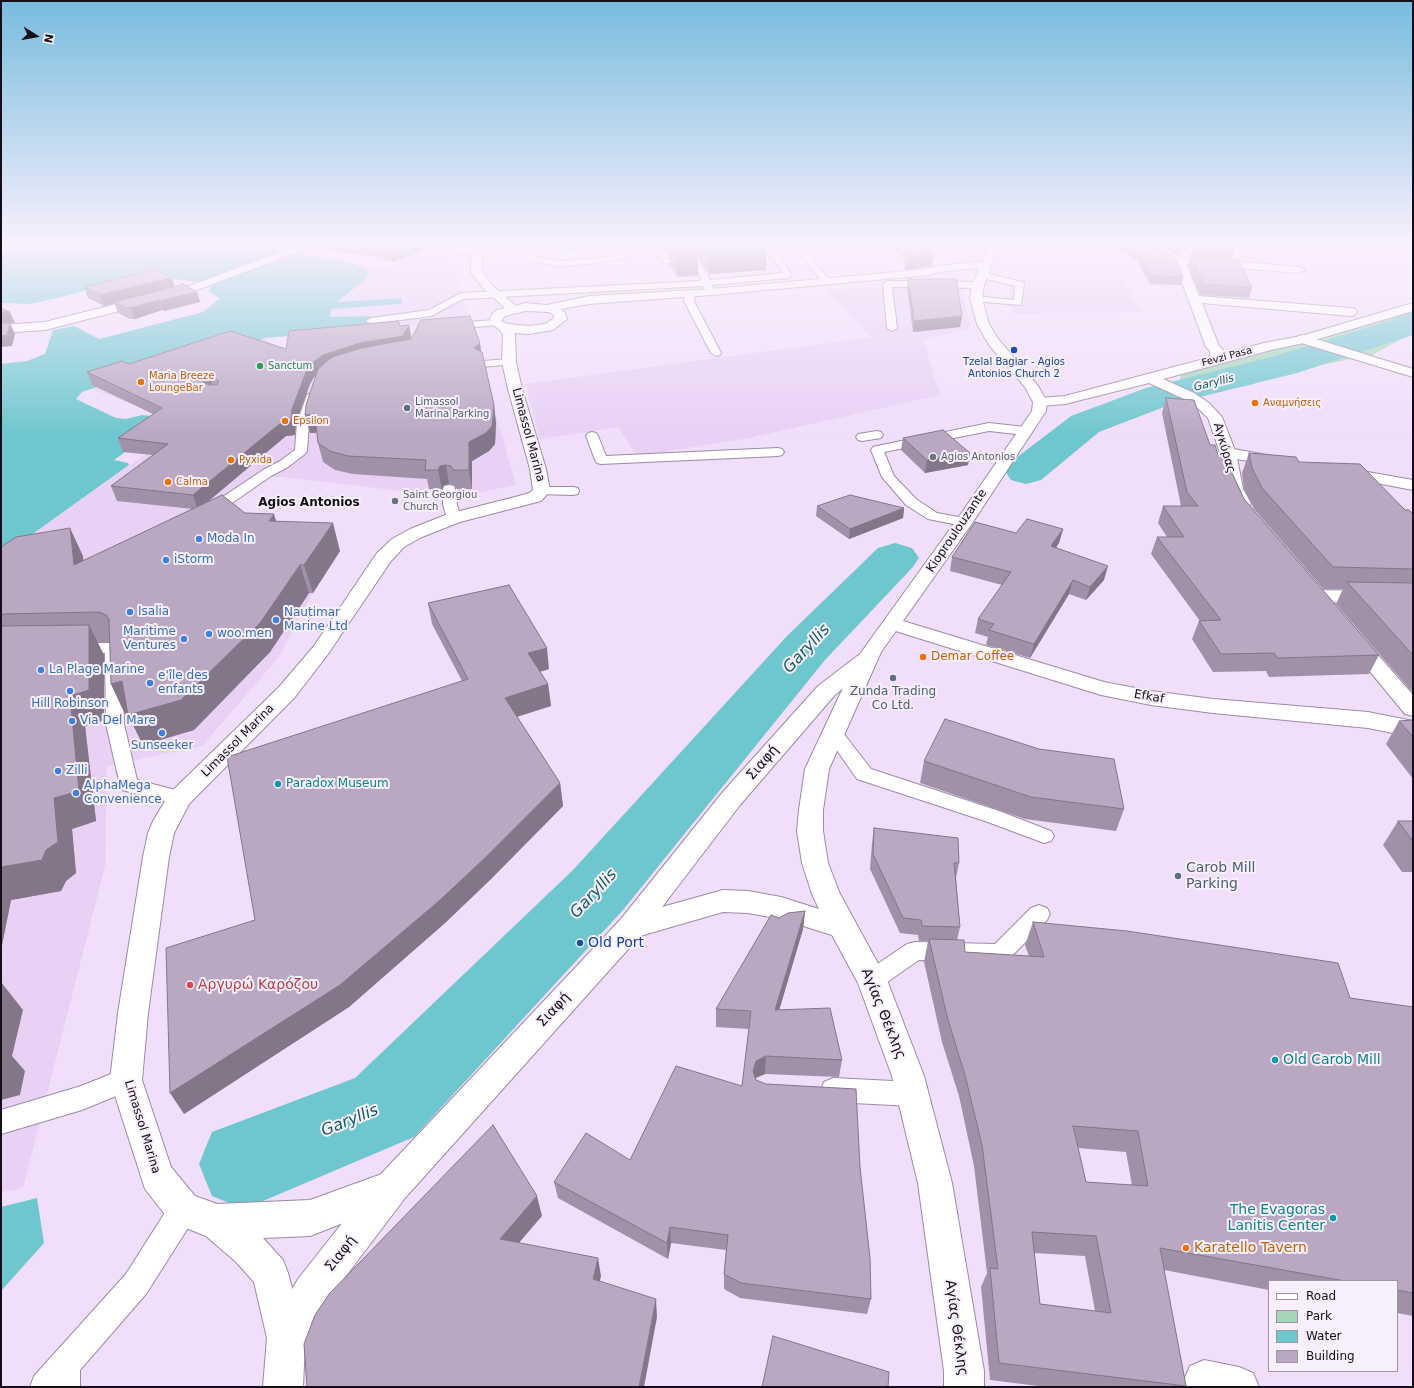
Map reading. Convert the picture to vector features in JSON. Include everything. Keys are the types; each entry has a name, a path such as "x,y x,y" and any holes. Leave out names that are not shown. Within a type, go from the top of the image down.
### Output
{"street":[{"path":"1,329 45,326 119,307"},
{"path":"545,328 524,330 500,326 495,319 497,316 513,309 554,307"},
{"path":"978,307 986,330 1007,359 1031,386 1040,402"},
{"path":"1197,307 1213,347 1216,350 1218,360"},
{"path":"1288,307 1351,312"},
{"name":"Fevzi Pasa","path":"1040,402 1078,397 1303,339 1413,307"},
{"path":"510,358 527,337 554,325 561,319 559,313 548,308"},
{"name":"Limassol Marina","path":"184,1210 157,1177 126,1080 133,1013 156,857 161,833 167,819 180,798 287,692 324,646 384,557 398,543 416,533 454,518 535,497 542,491 538,469 515,389 510,358 509,335 500,326"},
{"path":"1303,339 1413,373"},
{"name":"Αγκύρας","path":"1150,378 1164,383 1189,396 1216,417 1228,454 1235,489 1245,511 1250,517"},
{"name":"Kioproulouzante","path":"869,657 964,522 1039,411 1040,402"},
{"path":"1228,454 1293,465"},
{"path":"1332,471 1413,485"},
{"path":"1330,612 1311,590 1413,598"},
{"name":"Efkaf","path":"892,624 1101,688 1151,698 1213,706 1368,720 1413,729"},
{"path":"1344,628 1413,709"},
{"name":"Αγίας Θέκλης","path":"869,657 817,769 810,810 810,830 815,863 826,894 842,927 872,980 908,1076 913,1094 935,1183 964,1371 964,1387"},
{"name":"Σιαφή","path":"283,1387 286,1338 311,1292 393,1186 631,927 731,799 821,696 869,657"},
{"path":"631,927 723,901 748,902 779,916 842,927"},
{"path":"217,1222 310,1218 393,1186"},
{"path":"184,1210 217,1222 249,1249 270,1273 286,1338"},
{"path":"1206,1387 1204,1380 1239,1387"}],"lane":[{"path":"371,321 431,313 442,307"},
{"path":"692,307 716,353"},
{"path":"890,307 892,328"},
{"path":"440,328 500,326"},
{"path":"483,364 510,358"},
{"path":"220,505 267,473 284,464 301,451 303,423 316,385"},
{"path":"964,522 933,516 911,502 888,477 877,450 989,427 1025,431"},
{"path":"862,438 877,435"},
{"path":"592,436 601,460 778,452"},
{"path":"449,489 450,505 454,518"},
{"path":"542,491 573,490"},
{"path":"61,649 113,648 116,724 129,785 180,798"},
{"path":"834,734 864,774 992,816 1044,836"},
{"path":"872,980 915,951 1000,953 1039,914"},
{"path":"1,1122 82,1098 126,1080"},
{"path":"809,1089 913,1094"},
{"path":"58,1380 136,1284 184,1210"}],"shaded area":[{"path":"362,307 465,307 516,485 472,494 427,494 282,477 266,477 221,513 247,590 313,593 278,658 202,746 107,766 105,866 23,1188 1,1192 1,555 6,553 188,424 82,386 265,338 297,365 416,346 417,325 371,329 371,316 330,317 331,309"},
{"path":"842,307 966,307 971,329 923,339 940,395 749,438 637,456 618,427 540,439 525,384 871,337"},
{"path":"1009,307 1138,307 1141,312 1014,314"}],"green space":[{"path":"1413,309 1413,333 1372,355 1280,373 1250,385 1199,393 1180,379 1181,374 1301,343"}],"water":[{"path":"209,307 362,307 331,309 330,317 371,316 371,329 265,338 252,344 118,380 82,392 76,399 116,418 126,419 142,415 152,416 131,448 114,460 128,463 129,465 6,553 1,555 1,364 27,361 45,354 53,330 74,326 99,339 203,312"},
{"path":"37,1198 44,1243 1,1291 1,1207"}],"building":[{"path":"124,307 135,307 131,308"},
{"path":"912,307 961,307 962,316 914,321"},
{"path":"1,308 10,312 1,312"},
{"name":"Limassol Marina Parking","path":"470,316 480,343 474,348 482,352 494,405 492,426 486,433 469,442 469,470 453,470 451,466 446,465 440,466 438,470 425,470 426,460 348,456 330,451 318,443 315,414 305,415 306,405 318,369 332,357 362,348 411,339 421,320"},
{"path":"398,321 400,326 409,325 403,336 360,343 323,355 311,364 306,372 292,409 291,421 282,422 193,495 111,486 168,444 118,438 162,408 87,372 122,361 129,364 230,331 286,349 289,331","holes":["210,375 219,381 217,385 208,385 203,382 203,378"]},
{"path":"1,323 10,323 7,335 1,336"},
{"path":"1166,398 1194,400 1210,445 1215,445 1218,455 1228,456 1232,473 1244,499 1379,655 1278,658 1274,653 1221,654 1199,621 1221,620 1157,537 1184,537 1163,506 1198,506 1187,492"},
{"path":"943,430 970,453 927,460 903,438"},
{"path":"1249,453 1296,457 1299,462 1360,464 1405,510 1409,510 1413,514 1413,569 1333,567 1262,488 1252,468"},
{"path":"222,495 245,513 274,514 269,521 333,523 304,565 300,565 260,623 181,700 128,715 122,681 111,684 109,619 106,615 99,612 1,614 1,547 16,537 70,528 74,565"},
{"path":"850,495 904,508 850,529 817,506"},
{"path":"1027,519 1063,529 1051,546 1108,566 1090,587 1073,580 1034,644 989,630 994,624 978,619 1011,572 952,557 975,522 1016,533"},
{"path":"1347,582 1413,583 1413,655"},
{"path":"509,585 547,648 528,653 548,684 505,698 560,783 486,857 439,901 340,985 170,1093 166,948 255,920 227,757 468,679 428,603"},
{"path":"89,625 89,690 70,696 79,791 54,798 58,842 46,850 42,860 1,867 1,626"},
{"path":"945,719 1039,749 1114,759 1124,809 1031,797 924,761"},
{"path":"1413,720 1413,737 1399,721"},
{"path":"1398,821 1413,821 1413,841"},
{"path":"874,828 958,838 959,863 954,863 960,927 922,926 921,920 903,918 873,854"},
{"path":"805,911 775,1010 830,1008 842,1060 766,1056 756,1061 753,1071 756,1080 766,1084 856,1089 860,1167 870,1258 871,1299 741,1283 724,1274 728,1235 670,1227 667,1243 554,1182 586,1133 630,1160 676,1066 742,1086 751,1011 716,1009 771,915 779,918 788,913"},
{"path":"1033,922 1127,931 1338,963 1350,998 1413,1007 1413,1293 1398,1290 1398,1280 1339,1280 1160,1248 1186,1386 999,1363 990,1268 998,1269 982,1145 965,1075 948,1020 929,939 964,940 965,952 1044,957","holes":["1073,1126 1138,1131 1148,1186 1086,1182","1032,1232 1096,1236 1111,1313 1040,1304"]},
{"path":"493,1125 537,1196 500,1239 598,1258 593,1279 656,1299 639,1387 307,1387 304,1344 315,1315 329,1294"},
{"path":"773,1336 889,1372 888,1387 762,1387"}],"waterway":[{"name":"Garyllis","path":"1026,471 1085,424 1159,396 1284,365 1404,327 1413,319"},
{"name":"Garyllis","path":"244,1164 384,1108 598,890 806,648 895,558"}],"place":[{"name":"Tzelal Bagiar - Agios Antonios Church 2","path":"1014,350"},
{"name":"Sanctum","path":"260,366"},
{"name":"Maria Breeze LoungeBar","path":"141,382"},
{"name":"Αναμνήσεις","path":"1255,403"},
{"name":"Limassol Marina Parking","path":"407,408"},
{"name":"Epsilon","path":"285,421"},
{"name":"Agios Antonios","path":"933,457"},
{"name":"Pyxida","path":"231,460"},
{"name":"Calma","path":"168,482"},
{"name":"Saint Georgiou Church","path":"395,501"},
{"name":"Moda In","path":"199,539"},
{"name":"iStorm","path":"166,560"},
{"name":"Isalia","path":"130,612"},
{"name":"Nautimar Marine Ltd","path":"276,620"},
{"name":"woo.men","path":"209,634"},
{"name":"Maritime Ventures","path":"184,639"},
{"name":"Demar Coffee","path":"923,657"},
{"name":"La Plage Marine","path":"41,670"},
{"name":"Zunda Trading Co Ltd.","path":"893,678"},
{"name":"e'île des enfants","path":"150,683"},
{"name":"Hill Robinson","path":"70,691"},
{"name":"Via Del Mare","path":"72,721"},
{"name":"Sunseeker","path":"162,733"},
{"name":"Zilli","path":"58,771"},
{"name":"Paradox Museum","path":"278,784"},
{"name":"AlphaMega Convenience","path":"76,793"},
{"name":"Carob Mill Parking","path":"1178,876"},
{"name":"Old Port","path":"580,943"},
{"name":"Αργυρώ Καρόζου","path":"190,985"},
{"name":"Old Carob Mill","path":"1275,1060"},
{"name":"The Evagoras Lanitis Center","path":"1333,1218"},
{"name":"Karatello Tavern","path":"1186,1248"}],"district":[{"name":"Agios Antonios","path":"309,503"}]}
